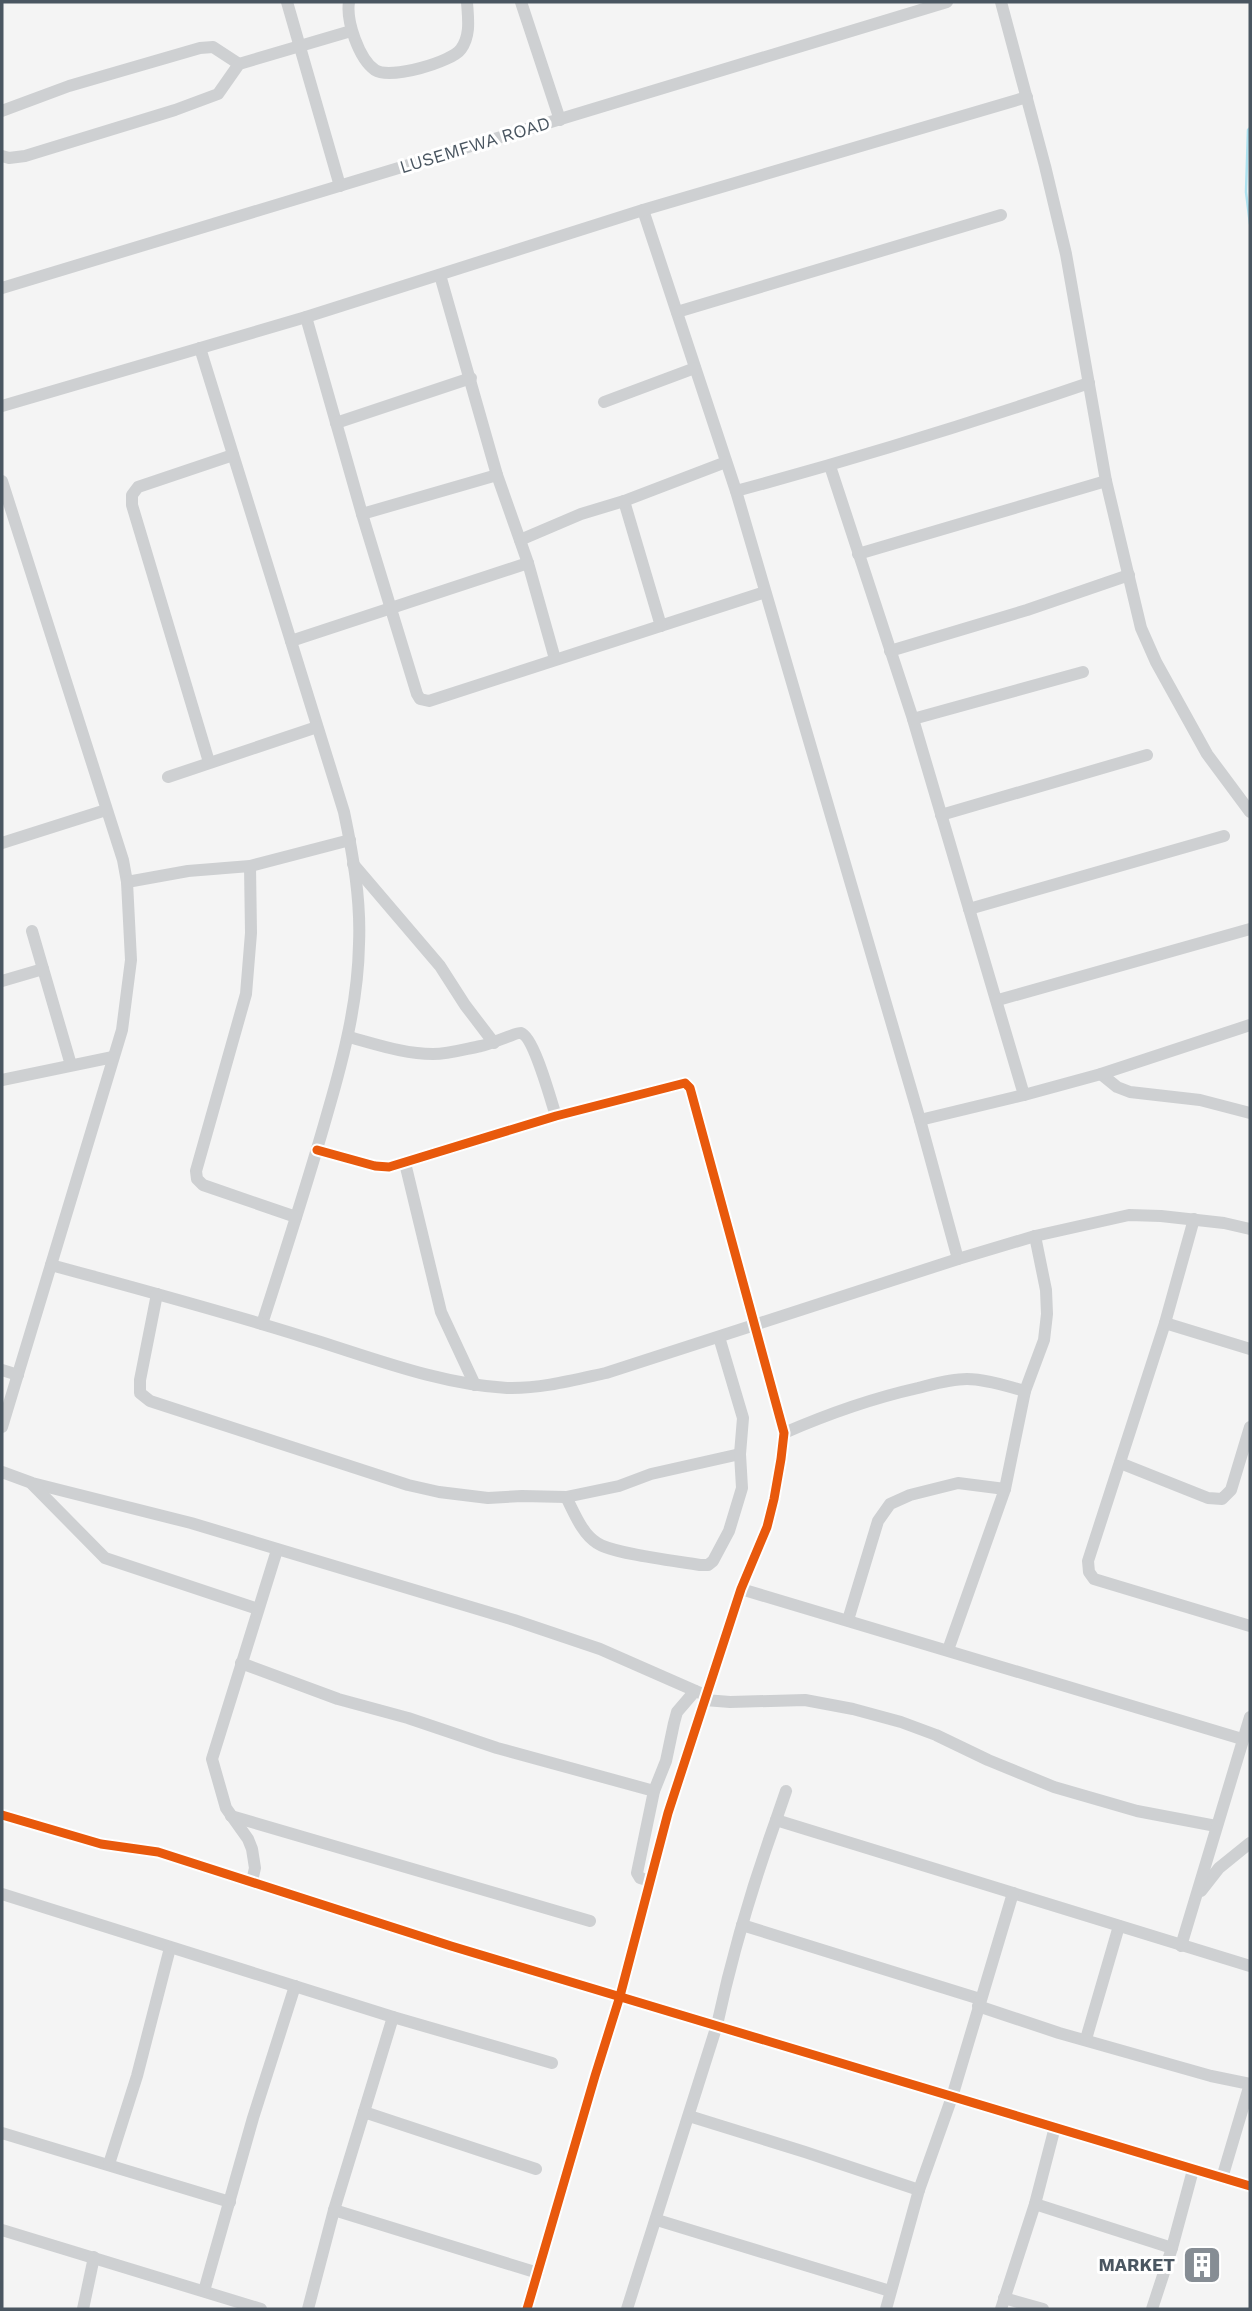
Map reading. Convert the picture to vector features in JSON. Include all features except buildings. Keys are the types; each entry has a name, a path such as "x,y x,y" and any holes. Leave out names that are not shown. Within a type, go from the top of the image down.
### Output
{"street":[{"path":"286,2 340,186"},
{"path":"349,2 351,31 368,62 381,72 400,72 436,64 453,57 466,41 469,24 467,2"},
{"path":"521,2 560,120"},
{"name":"LUSEMFWA ROAD","path":"2,288 560,120 930,4 947,2"},
{"path":"1001,2 1066,254 1106,481 1141,628 1156,662 1207,754 1250,812"},
{"path":"2,156 24,156 175,110 218,94 239,64 351,31"},
{"path":"2,111 90,79 200,48 213,47 239,64"},
{"path":"2,406 306,317 643,211 1027,97"},
{"path":"643,211 736,492 920,1120 958,1259"},
{"path":"677,312 1001,215"},
{"path":"440,275 497,475 528,563 555,659"},
{"path":"306,317 362,514 420,699 429,701 765,592"},
{"path":"200,348 339,794 350,840 360,942 349,1037 317,1150 262,1324"},
{"path":"604,402 695,368"},
{"path":"336,423 471,378"},
{"path":"736,492 1010,411 1088,383"},
{"path":"209,762 132,505 132,495 138,487 233,455"},
{"path":"520,540 581,514 726,463"},
{"path":"830,466 913,719 1024,1095"},
{"path":"362,514 497,475"},
{"path":"2,481 127,882 131,960 122,1030 2,1427"},
{"path":"858,554 1106,481"},
{"path":"624,501 661,626"},
{"path":"291,640 528,563"},
{"path":"890,651 1027,610 1129,575"},
{"path":"913,719 1083,672"},
{"path":"168,777 317,727"},
{"path":"941,815 1147,755"},
{"path":"2,843 106,810"},
{"path":"969,909 1224,835"},
{"path":"127,882 188,871 250,866 350,840"},
{"path":"353,864 440,965 494,1044"},
{"path":"250,866 251,933 246,994 196,1171 197,1179 203,1185 296,1217"},
{"path":"998,1000 1250,929"},
{"path":"32,931 71,1065"},
{"path":"2,981 43,969"},
{"path":"920,1120 1101,1074 1250,1025"},
{"path":"349,1037 419,1053 436,1054 494,1044 515,1033 521,1033 538,1059 556,1116"},
{"path":"2,1080 113,1057"},
{"path":"1101,1074 1117,1087 1130,1092 1200,1100 1250,1113"},
{"path":"317,1150 382,1167 405,1163 556,1116 685,1083 690,1088 784,1433 772,1508 702,1696 620,1996 527,2309"},
{"path":"405,1163 441,1312 475,1385"},
{"path":"51,1265 424,1373 475,1385 510,1388 561,1383 606,1373 958,1259 1035,1236 1129,1215 1194,1219 1250,1229"},
{"path":"1194,1219 1165,1323 1088,1561 1089,1572 1094,1579 1250,1626"},
{"path":"948,1650 1005,1489 1025,1391 1044,1340 1046,1290 1035,1236"},
{"path":"158,1294 140,1380 140,1393 150,1401 383,1478 429,1490 488,1498 566,1497 740,1454"},
{"path":"1165,1323 1250,1349"},
{"path":"566,1497 584,1529 596,1543 708,1565 713,1561 729,1531 742,1488 740,1454 743,1418 719,1337"},
{"path":"2,1370 18,1375"},
{"path":"784,1433 871,1398 952,1380 986,1381 1025,1391"},
{"path":"1120,1463 1208,1498 1222,1499 1231,1490 1250,1427"},
{"path":"2,1472 32,1483 191,1523 567,1637 600,1649 702,1696 730,1702 805,1700 853,1709 936,1735 1054,1787 1137,1811 1216,1826"},
{"path":"32,1483 105,1558 258,1609"},
{"path":"848,1620 878,1521 891,1504 919,1492 958,1483 1005,1489"},
{"path":"253,1881 255,1868 252,1849 231,1816 212,1759 277,1550"},
{"path":"741,1589 1242,1739"},
{"path":"241,1663 338,1699 408,1718 497,1748 654,1791"},
{"path":"650,1881 640,1878 637,1873 654,1791 666,1761 677,1712 702,1696"},
{"path":"1181,1946 1250,1717"},
{"path":"627,2309 717,2025 742,1925 786,1791"},
{"path":"2,1815 101,1844 158,1852 451,1946 1250,2186"},
{"path":"231,1816 590,1921"},
{"path":"776,1819 1250,1966"},
{"path":"1196,1898 1219,1868 1250,1843"},
{"path":"886,2309 919,2190 952,2097 1013,1893"},
{"path":"2,1894 393,2017 552,2063"},
{"path":"742,1925 979,2003 1059,2033 1211,2076 1250,2084 1222,2178"},
{"path":"1086,2039 1119,1926"},
{"path":"109,2164 137,2077 170,1948"},
{"path":"204,2291 253,2118 295,1986"},
{"path":"308,2309 334,2210 393,2017"},
{"path":"364,2112 536,2169"},
{"path":"689,2116 919,2190"},
{"path":"1042,2309 1003,2304 1035,2204 1055,2127"},
{"path":"2,2133 230,2202"},
{"path":"1152,2309 1193,2170"},
{"path":"1035,2204 1172,2248"},
{"path":"334,2210 538,2273"},
{"path":"657,2220 890,2291"},
{"path":"2,2230 261,2309"},
{"path":"83,2309 94,2257"}],"waterway":[{"path":"1250,128 1246,192 1250,224"}],"cycle path":[{"path":"317,1150 375,1166 389,1167 556,1116 685,1083 690,1088 784,1433 767,1527 741,1589 668,1813 620,1996 527,2309"},
{"path":"2,1815 101,1844 158,1852 451,1946 1250,2186"}],"place":[{"name":"MARKET","path":"1202,2265"}]}
